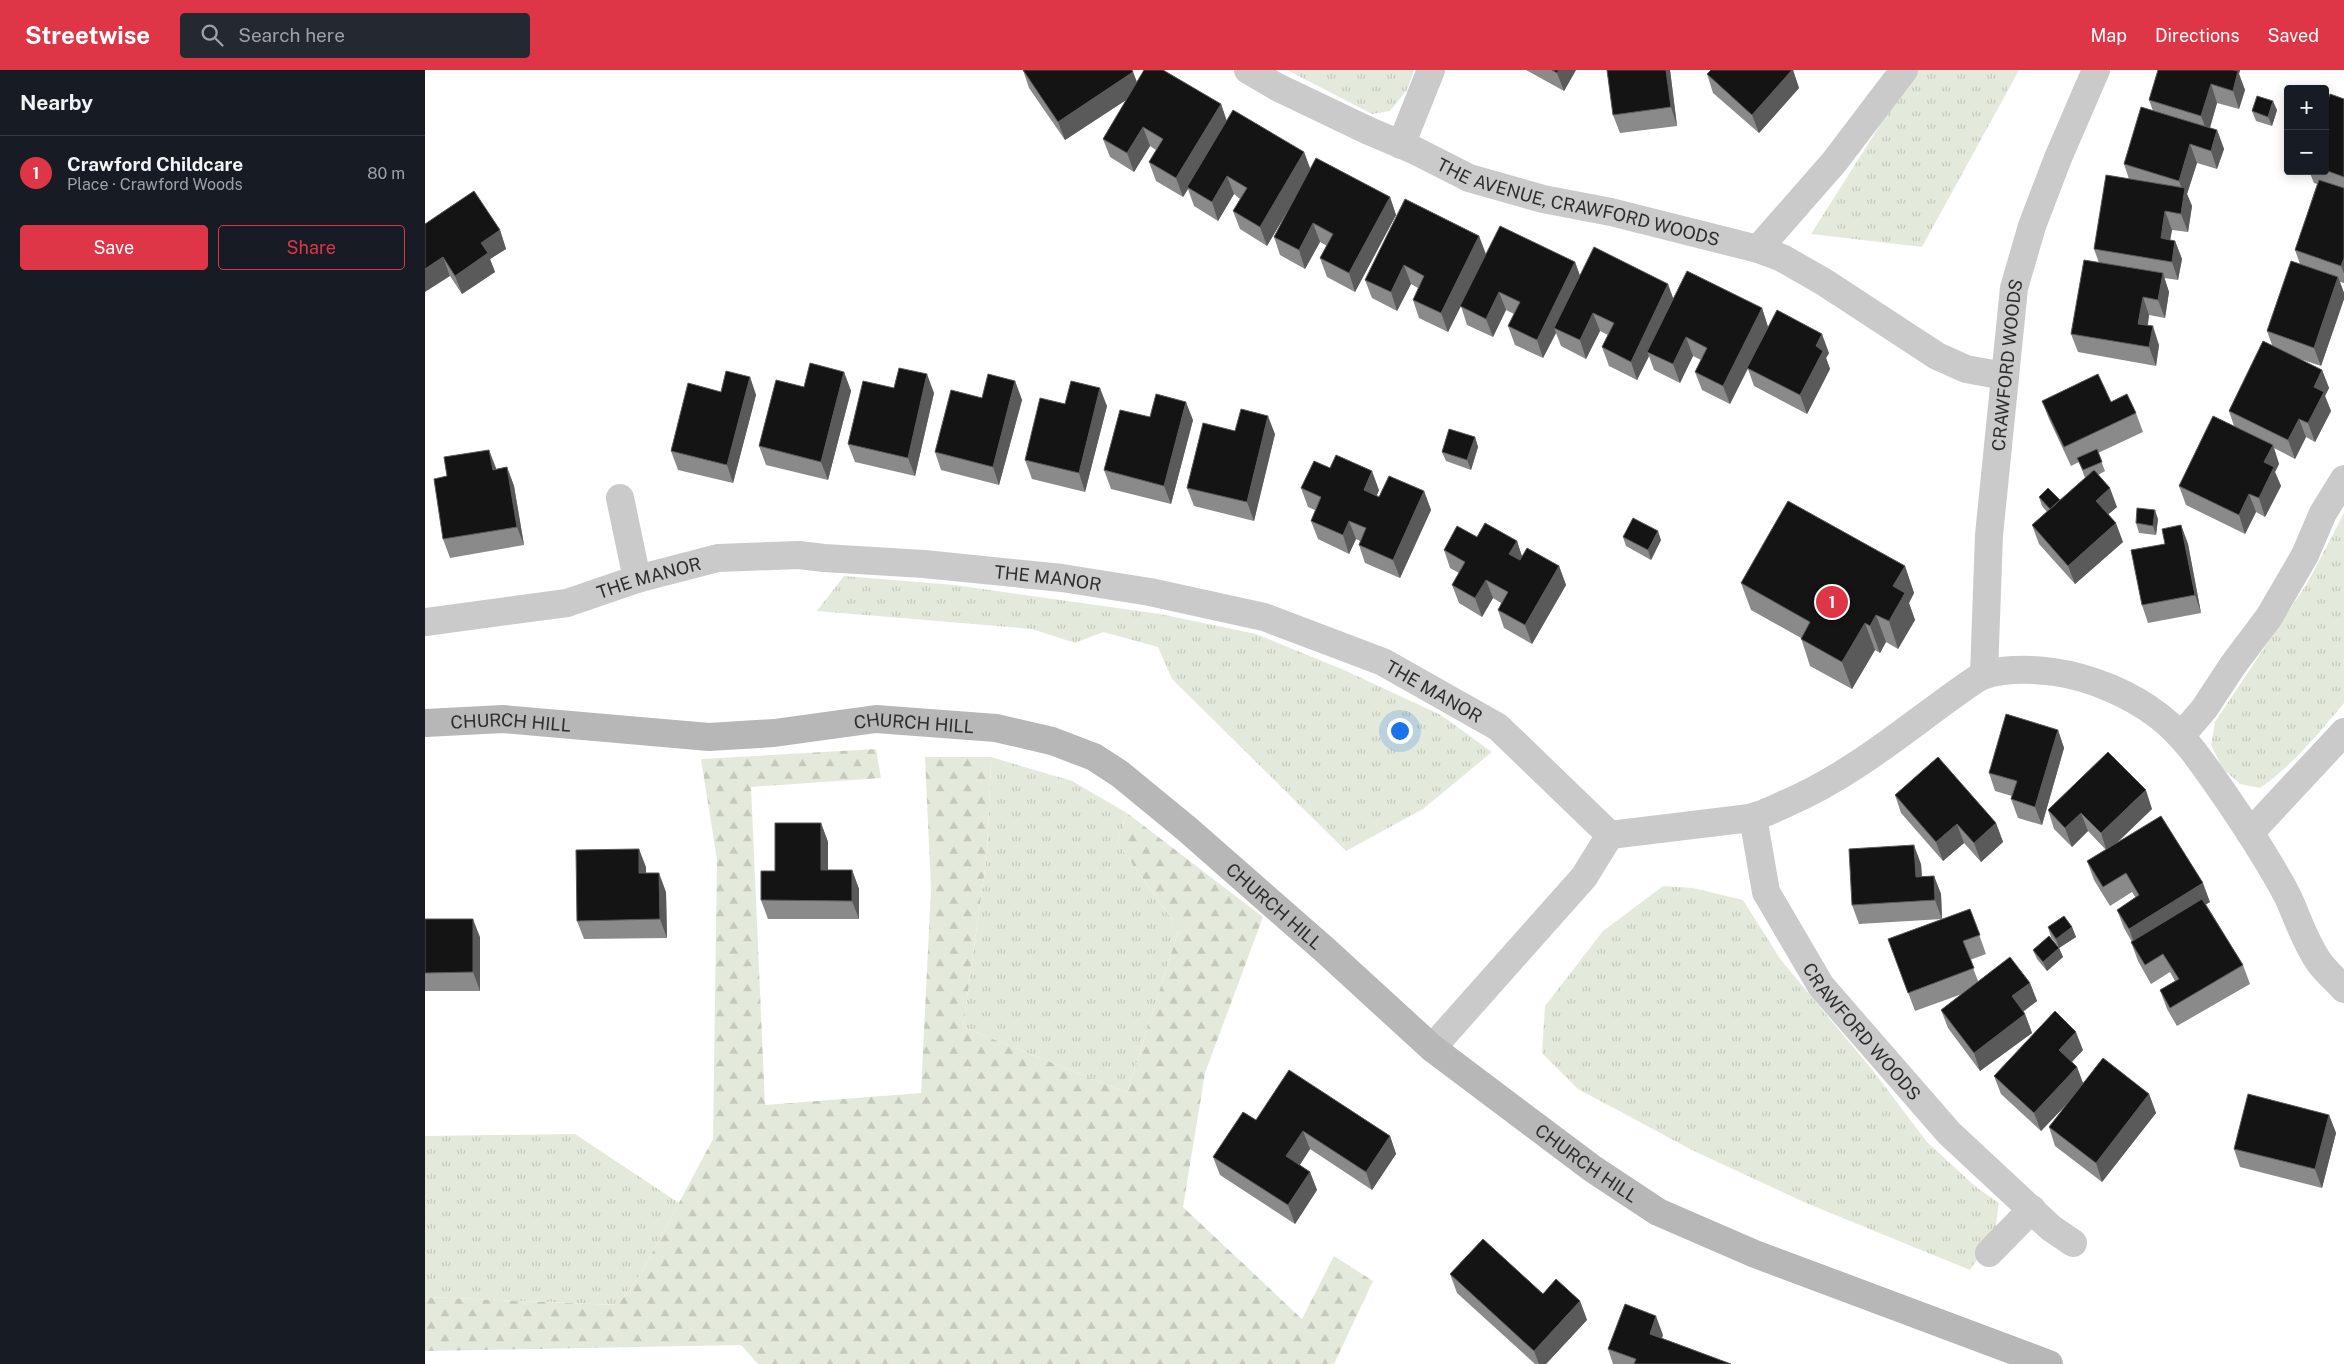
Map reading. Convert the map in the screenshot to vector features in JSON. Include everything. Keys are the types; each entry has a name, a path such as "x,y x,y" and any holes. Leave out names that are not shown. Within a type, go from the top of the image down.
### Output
{"street":[{"name":"THE AVENUE, CRAWFORD WOODS","path":"1248,70 1277,87 1460,174 1497,187 1758,248 1782,258 1824,282 1937,356 1966,369 2004,376"},
{"path":"1401,145 1431,70"},
{"path":"1758,248 1835,161 1904,70"},
{"name":"CRAWFORD WOODS","path":"1984,674 1989,535 2014,288 2032,226 2058,158 2096,70"},
{"path":"2181,736 2204,709 2233,665 2269,617 2305,555 2323,513 2344,479"},
{"path":"621,498 637,579"},
{"name":"THE MANOR","path":"425,622 567,604 637,579 718,558 799,555 924,564 1062,578 1159,594 1256,615 1383,662 1498,727 1610,835"},
{"path":"1432,1048 1584,877 1610,835 1753,817 1820,789 1879,751 1940,704 1984,674 2034,669 2068,674 2104,686 2160,716 2181,736 2211,775 2251,833 2288,897 2305,938 2319,963 2344,989"},
{"name":"CHURCH HILL","path":"425,723 503,719 709,737 774,733 876,719 996,728 1052,741 1094,757 1120,774 1238,873 1432,1048 1593,1169 1659,1212 1755,1254 2049,1364"},
{"path":"2251,833 2344,732"},
{"name":"CRAWFORD WOODS","path":"1753,817 1766,892 1821,986 1949,1133 2032,1210 2073,1243"},
{"path":"1989,1253 2032,1210"}],"green space":[{"path":"1287,70 1414,70 1407,90 1390,111 1372,114"},
{"path":"1915,70 2019,70 1922,247 1811,234"},
{"path":"2344,513 2344,703 2305,748 2272,779 2260,788 2240,784 2223,769 2211,745 2215,722 2308,582"},
{"path":"844,576 954,585 1160,614 1256,634 1344,670 1441,715 1492,752 1423,809 1346,851 1172,679 1158,647 1103,632 1075,643 1032,629 817,611"},
{"path":"876,749 881,778 751,787 765,1105 921,1093 931,888 925,757 991,757 987,854 963,1027 1127,1093 1179,929 1117,842 1127,813 1263,917 1205,1073 1183,1207 1302,1319 1334,1256 1373,1281 1334,1364 758,1364 741,1345 425,1351 425,1297 618,1305 641,1274 713,1139 717,860 701,759"},
{"path":"991,757 1072,781 1127,813 1117,842 1179,929 1127,1093 963,1027 987,854"},
{"path":"1663,886 1693,888 1743,900 1781,960 1874,1072 1927,1142 1976,1187 1999,1203 1995,1232 1970,1270 1806,1203 1692,1150 1578,1089 1542,1053 1545,1006 1603,931"},
{"path":"575,1134 679,1203 641,1274 618,1305 425,1297 425,1136"}],"building":[{"path":"1023,70 1132,70 1133,72 1058,122"},
{"path":"1144,70 1163,70 1221,104 1176,178 1149,162 1163,139 1143,127 1127,153 1103,139"},
{"path":"1607,70 1666,70 1671,107 1613,115"},
{"path":"1711,70 1792,70 1752,115 1707,74"},
{"path":"2158,70 2238,71 2233,91 2211,84 2201,116 2149,100"},
{"path":"2330,94 2344,99 2344,177 2329,171"},
{"path":"2257,96 2273,101 2268,117 2252,111"},
{"path":"2141,107 2217,130 2211,151 2190,144 2179,181 2124,164"},
{"path":"1233,110 1304,152 1260,227 1233,211 1247,188 1227,176 1212,202 1187,187"},
{"path":"1316,158 1390,197 1349,273 1320,258 1333,234 1313,223 1299,250 1274,237"},
{"path":"2106,175 2185,188 2181,214 2165,211 2161,238 2175,241 2172,262 2094,249"},
{"path":"2319,180 2344,188 2344,258 2341,266 2295,250"},
{"path":"474,191 500,230 481,243 488,253 455,276 443,257 425,269 425,224"},
{"path":"1405,199 1479,236 1441,313 1413,300 1424,276 1404,265 1391,292 1365,280"},
{"path":"1500,226 1575,262 1537,340 1508,326 1520,302 1499,292 1486,319 1460,306"},
{"path":"1594,247 1668,284 1631,362 1602,347 1614,323 1593,313 1580,340 1554,328"},
{"path":"2084,260 2163,273 2158,300 2143,297 2138,324 2153,326 2149,347 2071,334"},
{"path":"2291,261 2338,277 2314,348 2267,331"},
{"path":"1687,271 1762,308 1723,386 1695,372 1707,348 1686,337 1673,364 1647,352"},
{"path":"1777,310 1822,334 1816,346 1823,351 1800,395 1747,368"},
{"path":"2263,341 2322,370 2314,387 2324,392 2308,423 2299,419 2288,440 2229,411"},
{"path":"810,363 844,372 821,462 759,446 776,380 804,387"},
{"path":"899,368 927,374 908,458 848,444 863,381 894,388"},
{"path":"726,371 750,377 727,465 671,451 688,383 721,392"},
{"path":"988,374 1015,381 993,467 935,452 951,390 982,398"},
{"path":"2098,374 2111,402 2127,394 2136,413 2064,447 2042,401"},
{"path":"1071,381 1100,388 1079,473 1025,460 1040,398 1065,404"},
{"path":"1156,394 1186,402 1164,486 1104,470 1120,410 1150,417"},
{"path":"1241,409 1268,416 1247,502 1187,488 1203,423 1235,431"},
{"path":"2213,416 2273,445 2264,462 2274,467 2259,498 2249,494 2239,515 2179,486"},
{"path":"1449,429 1475,437 1467,460 1442,452"},
{"path":"2097,449 2102,462 2083,470 2077,458"},
{"path":"489,450 493,470 507,467 517,527 443,539 434,479 447,476 444,457"},
{"path":"1336,455 1372,471 1364,490 1379,497 1389,476 1424,491 1393,560 1359,545 1366,528 1349,521 1343,535 1311,521 1321,497 1301,488 1314,461 1330,468"},
{"path":"2094,470 2110,488 2096,501 2116,523 2068,566 2032,525"},
{"path":"2048,488 2060,500 2050,509 2039,497"},
{"path":"1788,501 1905,566 1893,586 1905,593 1889,621 1876,615 1870,626 1865,623 1842,662 1801,639 1810,622 1741,583"},
{"path":"2137,508 2155,510 2153,526 2136,523"},
{"path":"1633,518 1658,531 1648,550 1623,537"},
{"path":"1485,523 1517,541 1509,554 1520,560 1527,548 1559,566 1525,625 1498,610 1508,592 1486,580 1475,598 1452,585 1465,562 1444,550 1457,526 1477,537"},
{"path":"2181,525 2195,595 2142,605 2131,550 2165,544 2162,529"},
{"path":"2006,714 2058,730 2035,807 2011,799 2017,781 1989,773"},
{"path":"2108,752 2146,790 2101,833 2081,813 2065,828 2048,810"},
{"path":"1938,757 1996,823 1974,843 1957,824 1936,842 1895,795"},
{"path":"2161,816 2203,883 2129,929 2117,910 2139,895 2126,873 2103,887 2087,861"},
{"path":"775,823 821,823 821,870 852,870 852,901 761,900 761,871 775,871"},
{"path":"1914,845 1916,877 1934,876 1935,900 1852,905 1849,849"},
{"path":"639,849 639,873 659,873 660,919 577,921 576,850"},
{"path":"2202,899 2243,965 2170,1008 2160,990 2179,979 2163,954 2145,965 2131,942"},
{"path":"1970,909 1980,935 1963,941 1974,968 1908,993 1888,939"},
{"path":"2064,916 2072,927 2056,939 2048,927"},
{"path":"425,919 473,919 473,972 425,973"},
{"path":"2049,936 2059,948 2043,962 2033,950"},
{"path":"2010,957 2030,983 2012,996 2025,1014 1974,1053 1941,1010"},
{"path":"2055,1011 2076,1032 2059,1050 2077,1067 2034,1113 1994,1076"},
{"path":"2103,1058 2149,1094 2096,1163 2049,1127"},
{"path":"1289,1070 1390,1136 1366,1172 1303,1131 1286,1156 1310,1172 1288,1205 1213,1157 1243,1112 1256,1120"},
{"path":"2248,1094 2329,1115 2315,1169 2234,1149"},
{"path":"1483,1239 1543,1294 1556,1279 1580,1301 1534,1351 1450,1274"},
{"path":"1625,1304 1656,1316 1650,1334 1731,1364 1634,1364 1636,1359 1608,1349"}],"place":[{"name":"Crawford Childcare","path":"1832,602"}]}
